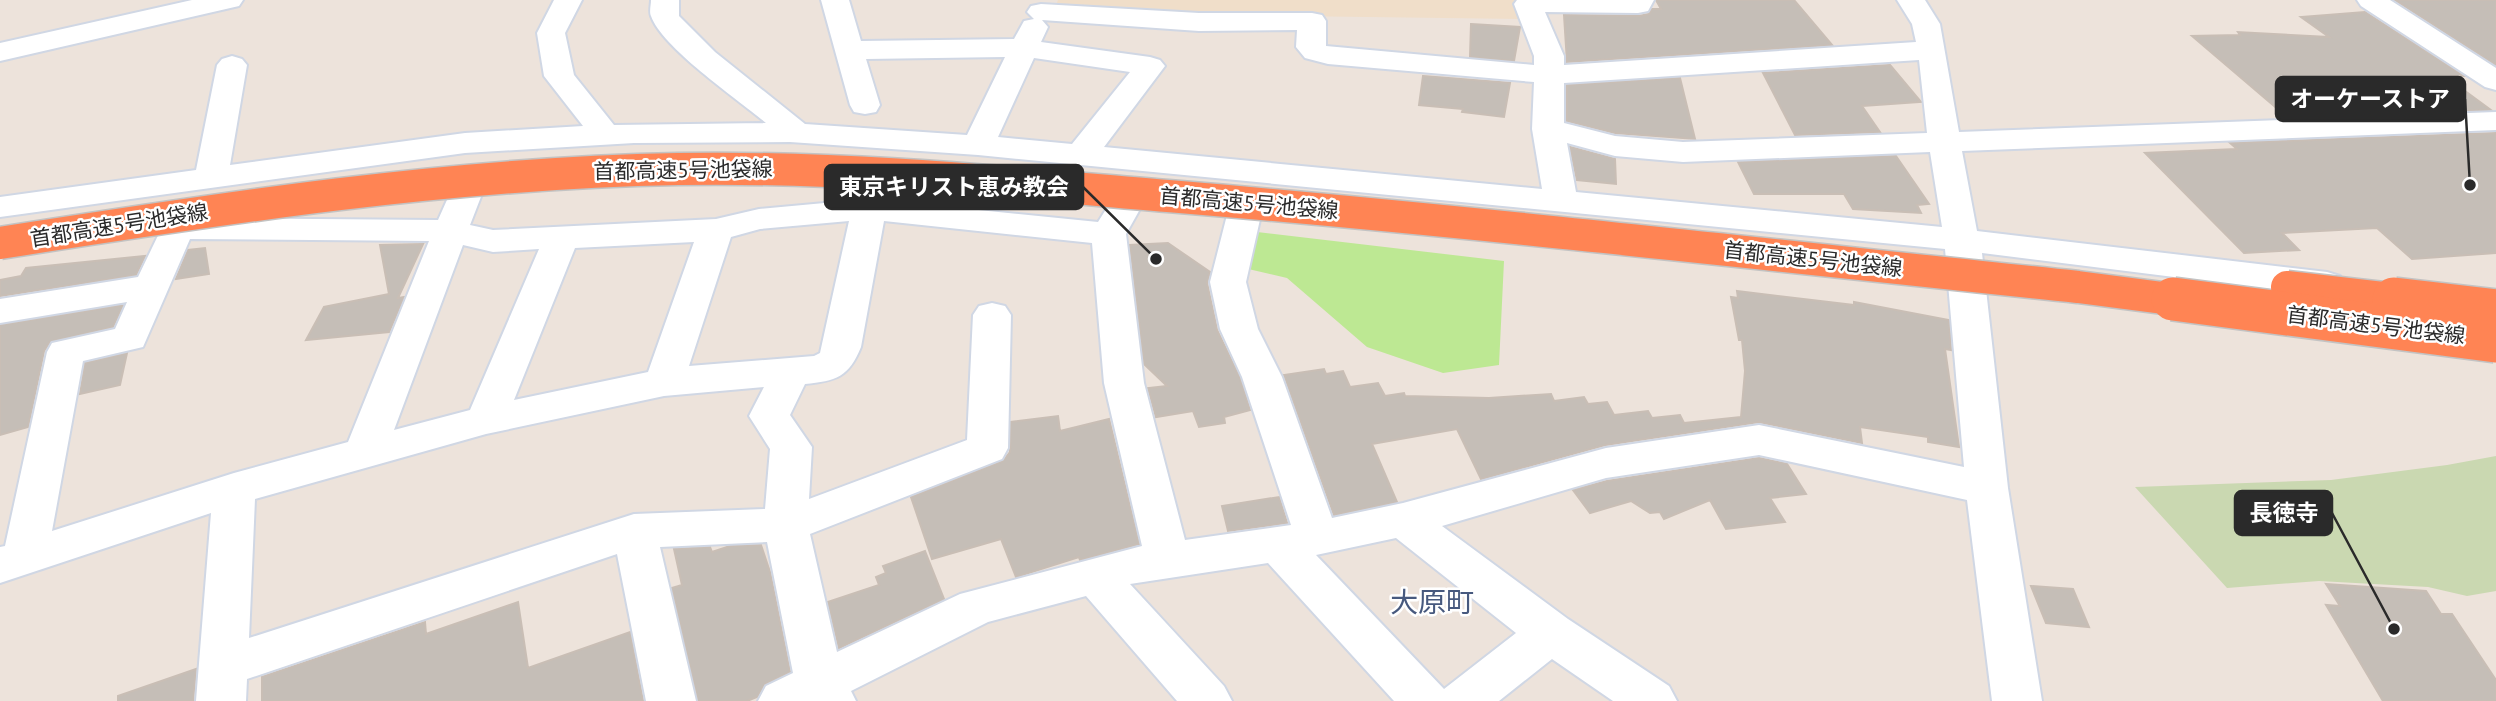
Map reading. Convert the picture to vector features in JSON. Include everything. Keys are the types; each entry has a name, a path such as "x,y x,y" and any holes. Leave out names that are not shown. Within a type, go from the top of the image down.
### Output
{"highway":[{"name":"首都高速5号池袋線","path":"0,218 342,168 472,155 692,145 875,147 972,153 1458,197 2496,311"},
{"name":"首都高速5号池袋線","path":"0,243 194,213 460,181 676,169 863,171 1384,215 2078,287 2496,341"}],"street":[{"path":"0,52 229,0"},
{"path":"568,0 551,33 559,76 606,135"},
{"path":"665,0 665,16 684,39 778,114 797,133"},
{"path":"835,0 865,105"},
{"path":"1561,201 1548,129 1549,56 1528,4 1638,5 1640,0"},
{"path":"1911,0 1926,24 1932,50 1944,142 1969,285 1987,488 2017,701"},
{"path":"2371,0 2496,81"},
{"path":"978,145 1044,4 1199,22 1312,21 1311,47 1315,52 1328,55 1550,75 1932,50"},
{"path":"849,50 1024,48 1150,66 1081,155"},
{"path":"211,177 232,65"},
{"path":"1548,129 1615,146 1683,152 2496,121"},
{"path":"0,207 465,143 606,135 797,133 978,145 1962,240 2496,304"},
{"path":"0,255 319,206 467,189 640,178 777,179 876,196"},
{"path":"365,453 467,189"},
{"path":"177,228 450,231 493,241 716,230 876,196 1052,193 1118,218 1244,215 1969,285 2370,329 2496,347"},
{"path":"13,561 234,489 486,421 664,383 822,369 836,361 842,346 876,196"},
{"path":"1244,215 1227,282 1239,329 1262,377 1297,540 1425,701"},
{"path":"1118,218 1124,383 1167,560"},
{"path":"13,561 66,352 130,338 177,228"},
{"path":"664,383 716,230"},
{"path":"486,421 561,238"},
{"path":"0,311 152,286"},
{"path":"234,489 222,684 634,531 786,525 987,448 992,315"},
{"path":"790,372 769,416 791,447 786,525 811,696 976,607 1095,575 1167,560 1404,520 1606,463 1759,440 1987,488"},
{"path":"1404,520 1551,633 1652,701"},
{"path":"634,531 671,701"},
{"path":"1095,575 1207,701"},
{"path":"1463,701 1551,633"}],"shaded area":[{"path":"1058,0 1514,0 1522,19 1202,15 1056,5"}],"green space":[{"path":"1257,232 1504,261 1499,365 1443,373 1367,347 1287,278 1244,268"},
{"path":"2496,456 2496,591 2467,596 2428,587 2319,581 2227,588 2135,487 2331,480"}],"building":[{"path":"1656,0 1794,0 1832,45 1567,62 1564,15 1639,16 1649,14 1652,9 1661,9"},
{"path":"2395,0 2496,0 2496,65"},
{"path":"2365,12 2464,76 2446,77 2491,110 2287,117 2192,36 2240,35 2238,32 2329,37 2301,17"},
{"path":"1471,24 1520,27 1514,61 1470,57"},
{"path":"1890,65 1921,102 1862,106 1880,132 1795,135 1763,73"},
{"path":"1423,76 1510,83 1504,117 1462,112 1463,109 1419,105"},
{"path":"1680,78 1695,139 1615,133 1567,121 1567,85"},
{"path":"2496,133 2496,253 2412,259 2377,228 2282,233 2299,250 2244,253 2145,153 2237,149 2230,143"},
{"path":"1570,147 1615,159 1616,184 1577,180"},
{"path":"1896,156 1929,204 1917,205 1921,213 1853,209 1844,194 1754,194 1738,162"},
{"path":"1168,243 1210,272 1207,283 1217,330 1240,378 1250,410 1224,417 1225,423 1199,427 1193,411 1156,417 1148,388 1167,386 1144,364 1130,245"},
{"path":"423,244 398,298 404,297 389,332 306,340 324,307 389,294 380,245"},
{"path":"205,248 209,274 176,279 188,250"},
{"path":"145,256 136,275 0,296 0,280 21,276 26,268"},
{"path":"1737,291 1854,305 1854,302 1949,320 1951,350 1945,349 1959,447 1928,442 1928,437 1860,427 1862,443 1759,422 1605,445 1481,479 1457,429 1372,444 1397,502 1334,515 1284,375 1324,369 1326,374 1343,371 1350,387 1378,383 1385,396 1404,393 1405,396 1489,398 1551,394 1554,401 1584,397 1588,404 1607,402 1614,415 1648,411 1652,418 1680,415 1684,423 1741,417 1745,371 1742,340 1739,340 1731,297 1738,298"},
{"path":"123,305 113,327 50,342 44,351 28,427 0,435 0,325"},
{"path":"127,353 120,385 80,394 85,363"},
{"path":"1058,416 1060,431 1109,419 1139,544 1080,560 1079,557 1016,577 1001,539 932,559 911,497 1003,461 1010,452 1011,422"},
{"path":"1759,458 1787,464 1806,494 1770,498 1785,522 1726,529 1710,500 1664,519 1660,512 1650,513 1631,501 1590,513 1573,490 1607,481"},
{"path":"1279,497 1287,523 1228,531 1222,506"},
{"path":"761,545 770,572 790,672 765,684 757,697 747,701 698,701 672,588 682,585 674,549 710,547 712,552 730,546"},
{"path":"925,551 944,599 839,648 828,602 879,585 876,577 886,573 883,566"},
{"path":"2326,584 2426,591 2441,614 2452,614 2496,680 2496,701 2383,701 2326,605 2340,606"},
{"path":"2031,586 2073,589 2089,627 2046,623"},
{"path":"518,602 528,668 630,632 643,701 262,701 262,677 425,622 426,634"},
{"path":"196,669 193,701 118,701 118,696"}],"place":[{"name":"オーケーストア","path":"2470,185"},
{"name":"東京キリスト恵み教会","path":"1156,259"},
{"name":"長徳寺","path":"2394,629"}],"district":[{"name":"大原町","path":"1432,601"}]}
